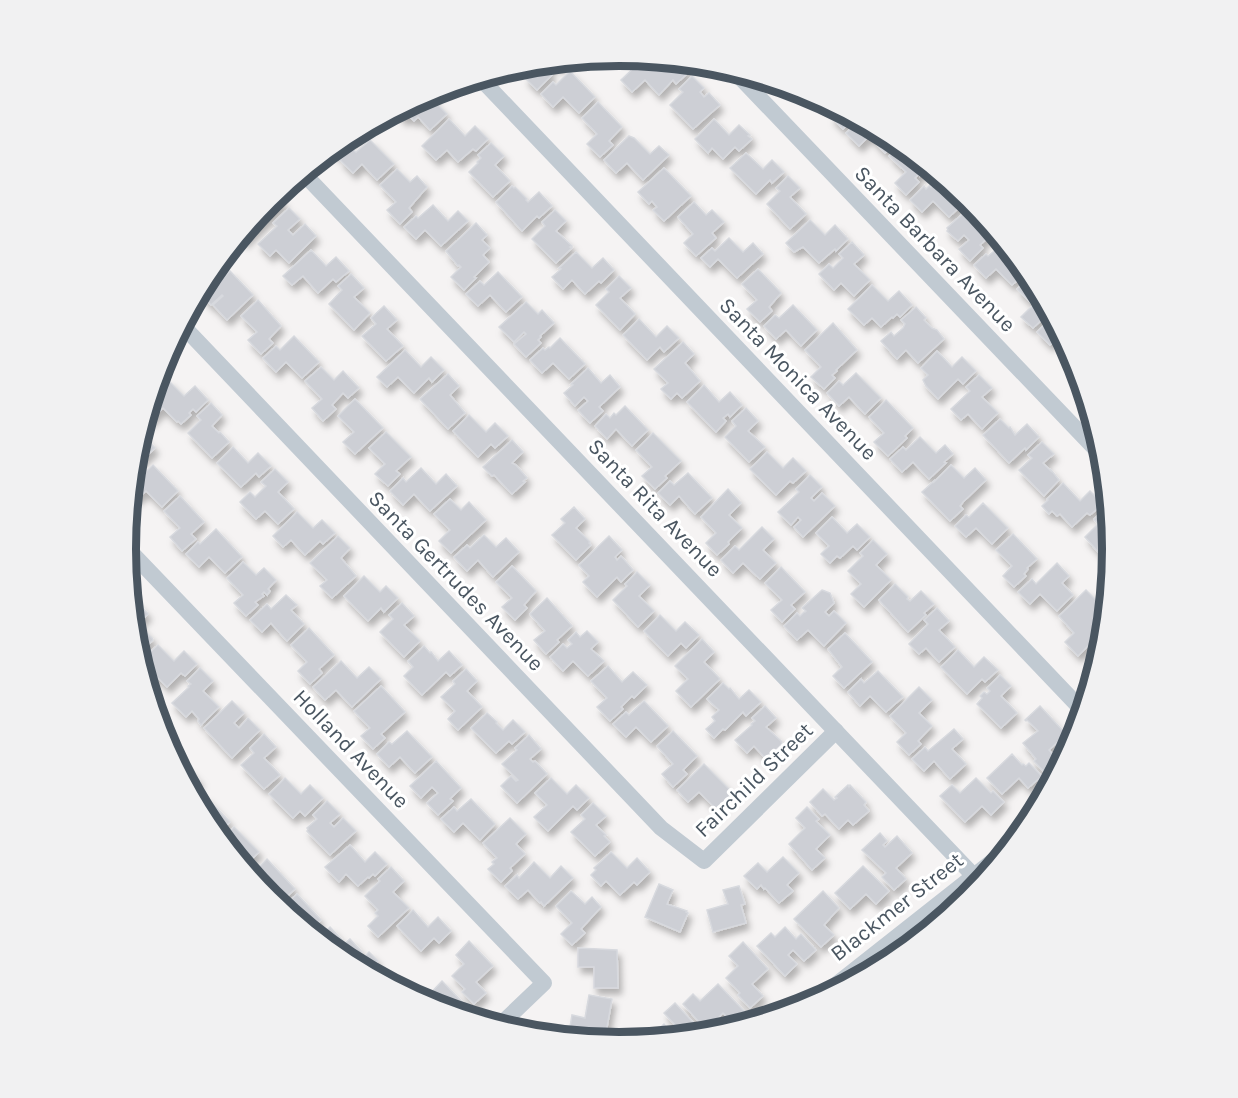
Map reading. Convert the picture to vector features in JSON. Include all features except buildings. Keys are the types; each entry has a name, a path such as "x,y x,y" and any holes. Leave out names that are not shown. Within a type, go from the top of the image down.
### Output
{"street":[{"name":"Santa Barbara Avenue","path":"745,82 1090,444"},
{"name":"Santa Monica Avenue","path":"486,85 1076,704"},
{"name":"Santa Rita Avenue","path":"309,179 973,875"},
{"name":"Santa Gertrudes Avenue","path":"188,331 661,828 704,861"},
{"name":"Holland Avenue","path":"136,558 544,983 507,1019"},
{"name":"Fairchild Street","path":"704,861 836,731"},
{"name":"Blackmer Street","path":"849,973 979,871"}]}
